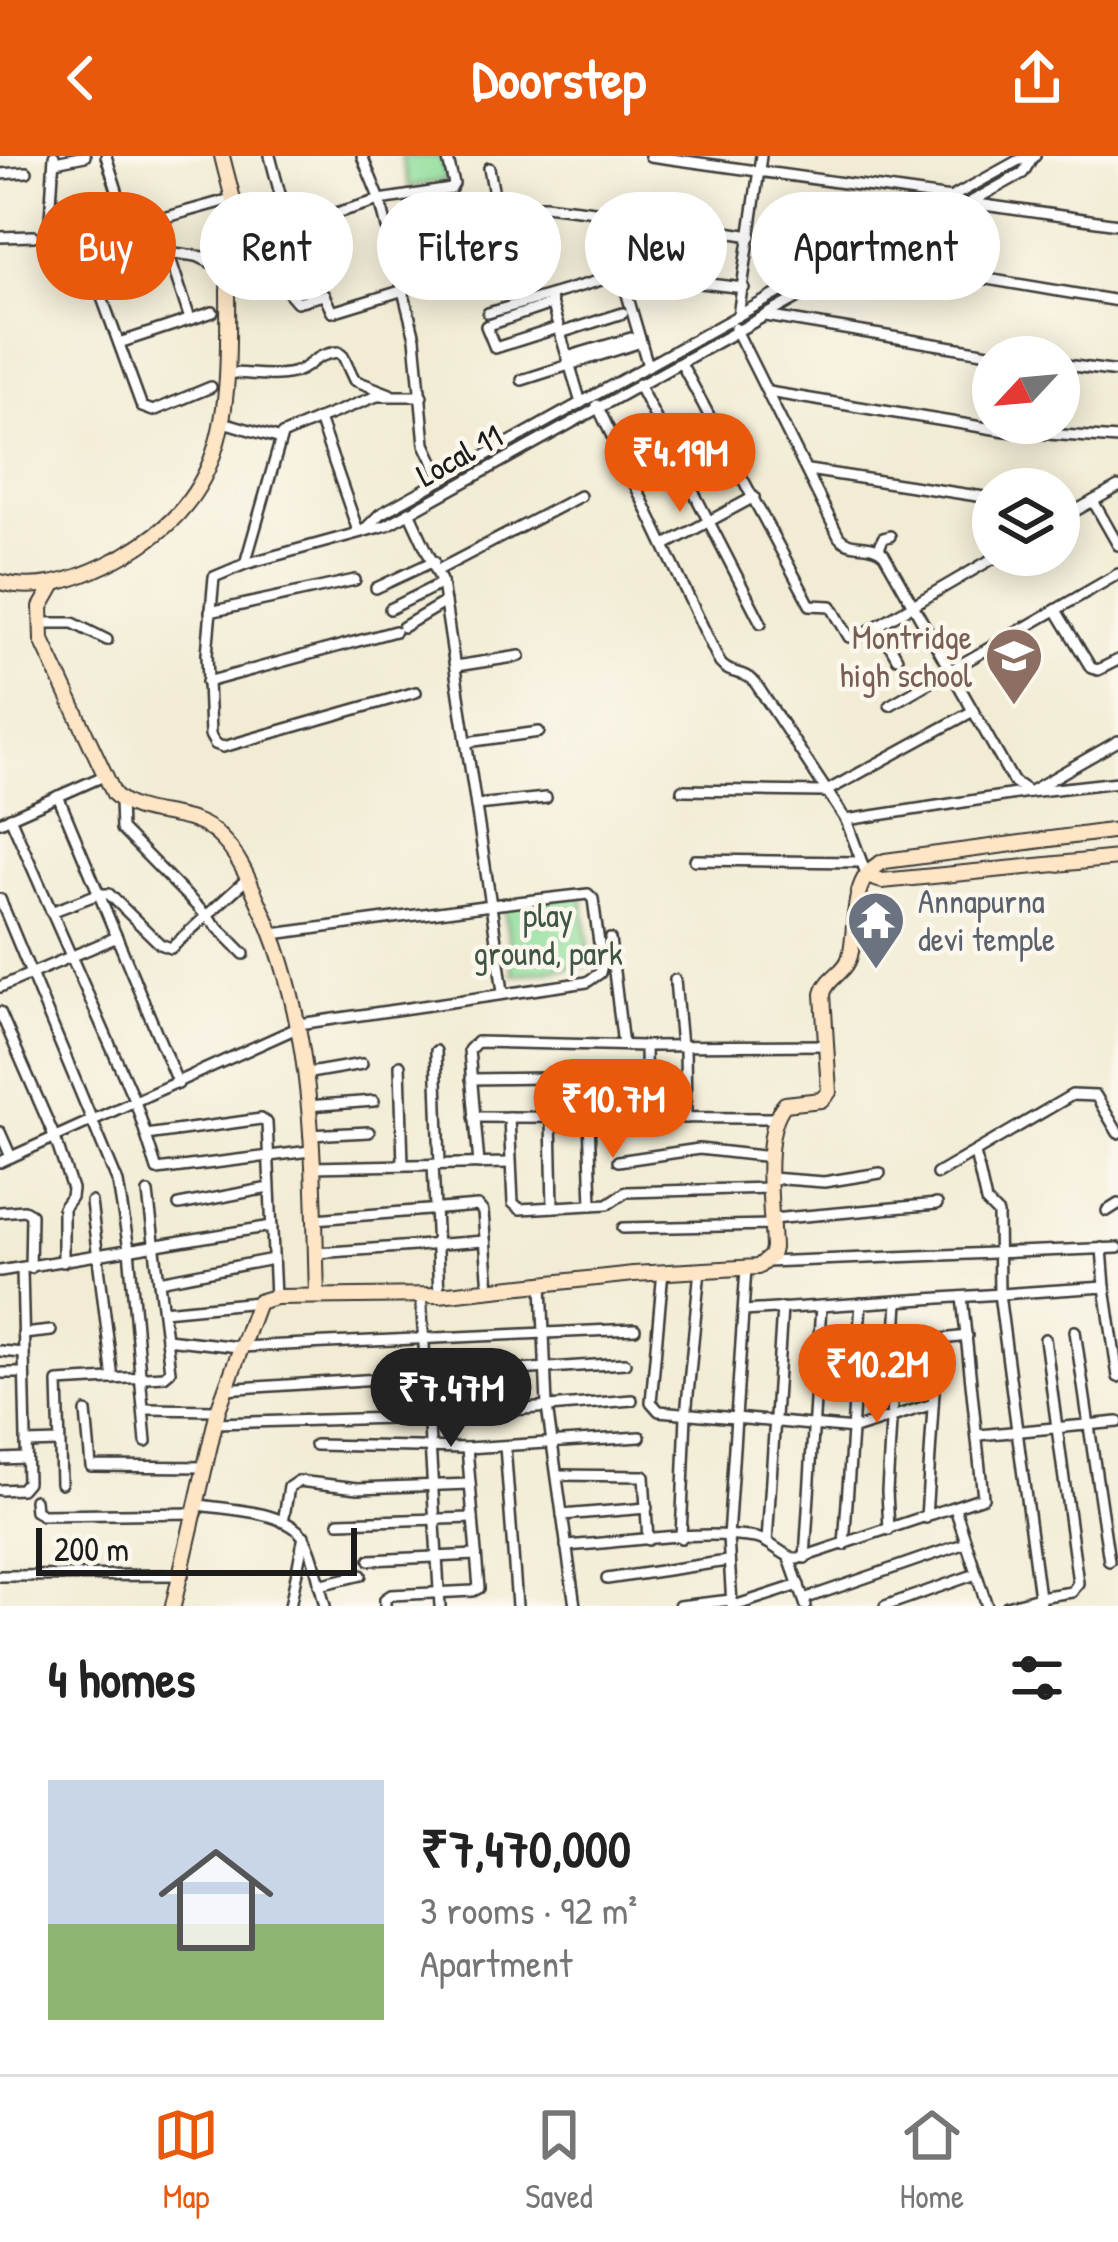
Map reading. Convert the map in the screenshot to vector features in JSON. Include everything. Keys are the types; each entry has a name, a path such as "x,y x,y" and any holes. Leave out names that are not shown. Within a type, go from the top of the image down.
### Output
{"street":[{"path":"52,192 55,159 85,156"},
{"path":"106,156 118,192"},
{"path":"222,156 230,192"},
{"path":"270,156 280,192"},
{"path":"362,156 377,193"},
{"path":"428,192 452,188 447,156"},
{"path":"650,156 911,192"},
{"path":"757,192 761,156"},
{"name":"Local 11","path":"962,192 1017,161 1034,157"},
{"name":"Local 11","path":"988,192 1023,173 1034,157"},
{"path":"489,168 494,192"},
{"path":"0,174 27,172"},
{"path":"1000,206 1118,224"},
{"path":"727,232 751,236 744,288 734,318 736,332 843,542 878,549 1012,781 1029,792"},
{"path":"0,237 34,236"},
{"path":"176,276 190,319"},
{"path":"1000,281 1118,301"},
{"path":"727,286 744,288"},
{"path":"326,300 332,311 377,298"},
{"path":"103,300 146,410 212,387"},
{"path":"0,581 36,587 54,584 125,556 170,525 203,481 223,422 230,373 231,300"},
{"path":"406,300 416,338 425,444 442,480"},
{"path":"488,314 546,300"},
{"path":"548,300 486,326 495,348 623,313"},
{"path":"550,300 581,403"},
{"path":"628,300 636,340 648,366"},
{"name":"Local 11","path":"362,530 373,518 766,300"},
{"name":"Local 11","path":"362,530 381,528 410,514 794,300"},
{"path":"119,343 212,312"},
{"path":"766,316 972,350"},
{"path":"522,380 636,340"},
{"path":"230,373 290,374 316,356 338,352 354,380 390,394 422,396"},
{"path":"681,363 810,605 831,606 846,633 854,638 879,626 972,572"},
{"path":"1080,367 1118,372"},
{"path":"632,374 761,623"},
{"path":"768,392 1006,431 1118,439"},
{"path":"245,564 281,440 289,430 390,394"},
{"path":"593,396 719,662 730,672 751,677 846,820 864,869 850,959 825,986 830,1084 826,1097 785,1104 776,1118 770,1183 773,1249 766,1262"},
{"path":"319,419 362,530 214,577 207,682 210,735 223,747 416,692"},
{"path":"223,422 281,440"},
{"path":"535,429 542,440"},
{"path":"808,470 972,494"},
{"path":"1080,508 1118,487"},
{"path":"376,588 436,566 580,496"},
{"path":"664,545 754,497"},
{"path":"1093,501 1118,545"},
{"name":"Local 11","path":"404,502 442,583 503,992"},
{"path":"878,549 883,538 890,536"},
{"path":"890,705 1118,574"},
{"path":"210,612 355,580"},
{"path":"390,609 442,583"},
{"path":"54,584 44,596 41,640 120,801 121,829 244,954"},
{"path":"207,682 399,629 445,602"},
{"path":"1056,610 1091,668 1098,670 1118,660"},
{"path":"40,623 73,623 107,640"},
{"path":"879,626 897,658"},
{"path":"455,666 520,656"},
{"path":"682,790 825,792 973,711"},
{"path":"467,742 539,732"},
{"path":"1029,792 1118,741"},
{"path":"106,776 5,820 136,1104 158,1170 310,1151 403,1165 510,1163"},
{"path":"846,820 1118,782"},
{"path":"58,796 178,1084"},
{"path":"476,805 545,798"},
{"path":"120,801 194,818 210,827 234,852 273,934 299,1026 317,1297"},
{"path":"695,860 864,869 885,861 1118,830"},
{"path":"864,869 882,881 1118,858"},
{"path":"51,912 109,894 160,944 171,948 248,878"},
{"path":"0,1132 6,1160 299,1026 595,978 602,965 588,894 273,934"},
{"path":"0,899 118,1183 143,1378 146,1442"},
{"path":"0,987 117,937"},
{"path":"610,939 623,1045"},
{"path":"676,980 686,1118"},
{"path":"0,1012 72,1189 63,1208 63,1262"},
{"path":"478,1164 469,1050 477,1042 827,1046"},
{"path":"645,1046 646,1119"},
{"path":"436,1051 439,1295"},
{"path":"304,1074 362,1064"},
{"path":"400,1065 403,1165"},
{"path":"471,1079 645,1073"},
{"path":"937,1174 1072,1095 1096,1096 1117,1126"},
{"path":"307,1106 374,1101"},
{"path":"475,1117 776,1118"},
{"path":"509,1117 512,1203 516,1208 612,1203 626,1192 824,1182 880,1173"},
{"path":"589,1118 592,1205"},
{"path":"146,1135 261,1119 268,1126 275,1297"},
{"path":"551,1119 553,1207"},
{"path":"310,1151 369,1132"},
{"path":"619,1161 699,1149 771,1156"},
{"path":"975,1153 986,1202 998,1214 999,1294 1040,1601"},
{"path":"179,1204 269,1188"},
{"path":"61,1483 58,1382 168,1375 148,1192"},
{"path":"91,1202 113,1379"},
{"path":"623,1228 772,1222 937,1204"},
{"path":"1107,1211 1118,1204"},
{"path":"315,1219 480,1207 489,1289"},
{"path":"0,1212 31,1214 23,1334 26,1486 0,1490"},
{"path":"0,1271 272,1226"},
{"path":"316,1253 485,1241"},
{"path":"1102,1248 1118,1377"},
{"path":"163,1310 275,1297 439,1295 663,1271 746,1268 766,1262 1118,1248"},
{"path":"159,1281 273,1259"},
{"path":"732,1604 728,1537 746,1268"},
{"path":"681,1538 686,1415 700,1269"},
{"path":"663,1271 651,1402 659,1412 854,1429 933,1404"},
{"path":"542,1284 547,1407 575,1606"},
{"path":"744,1311 1105,1287"},
{"path":"421,1296 439,1600"},
{"path":"788,1558 805,1558 983,1497 962,1297"},
{"path":"889,1531 898,1301"},
{"path":"173,1606 224,1389 258,1302"},
{"path":"844,1545 861,1303"},
{"path":"805,1558 821,1306"},
{"path":"767,1542 782,1308"},
{"path":"166,1339 239,1347 635,1329"},
{"path":"1075,1330 1109,1562"},
{"path":"23,1334 51,1331"},
{"path":"926,1518 938,1340 967,1336"},
{"path":"1007,1606 1077,1590 1078,1583 1045,1339"},
{"path":"0,1351 24,1353"},
{"path":"224,1389 626,1363"},
{"path":"0,1373 24,1373"},
{"path":"145,1409 217,1417 428,1417 632,1400"},
{"path":"86,1412 91,1466 207,1467"},
{"path":"979,1435 1118,1422"},
{"path":"315,1445 429,1449 640,1438"},
{"path":"26,1443 59,1442"},
{"path":"506,1446 517,1606"},
{"path":"385,1606 391,1595 439,1600 478,1589 467,1448"},
{"path":"0,1459 26,1458"},
{"path":"556,1475 644,1476 648,1540"},
{"path":"284,1522 289,1487 298,1481 358,1488 470,1484"},
{"path":"34,1500 34,1511 42,1515 198,1509 284,1522 304,1536 325,1606"},
{"path":"562,1515 647,1508"},
{"path":"955,1508 987,1606"},
{"path":"339,1522 473,1517"},
{"path":"290,1606 304,1536"},
{"path":"566,1546 728,1537 767,1542 788,1558 805,1602 966,1543"},
{"path":"370,1560 476,1555"},
{"path":"607,1579 727,1561"},
{"path":"885,1606 976,1574"},
{"path":"0,1576 183,1575"},
{"path":"319,1585 361,1576"},
{"path":"679,1606 732,1604 799,1585"}],"green space":[{"path":"401,156 441,156 446,180 409,187"},
{"name":"play ground, park","path":"582,892 591,965 513,975 504,905"}],"place":[{"name":"Montridge high school","path":"1014,707"},
{"name":"Annapurna devi temple","path":"876,971"}]}
